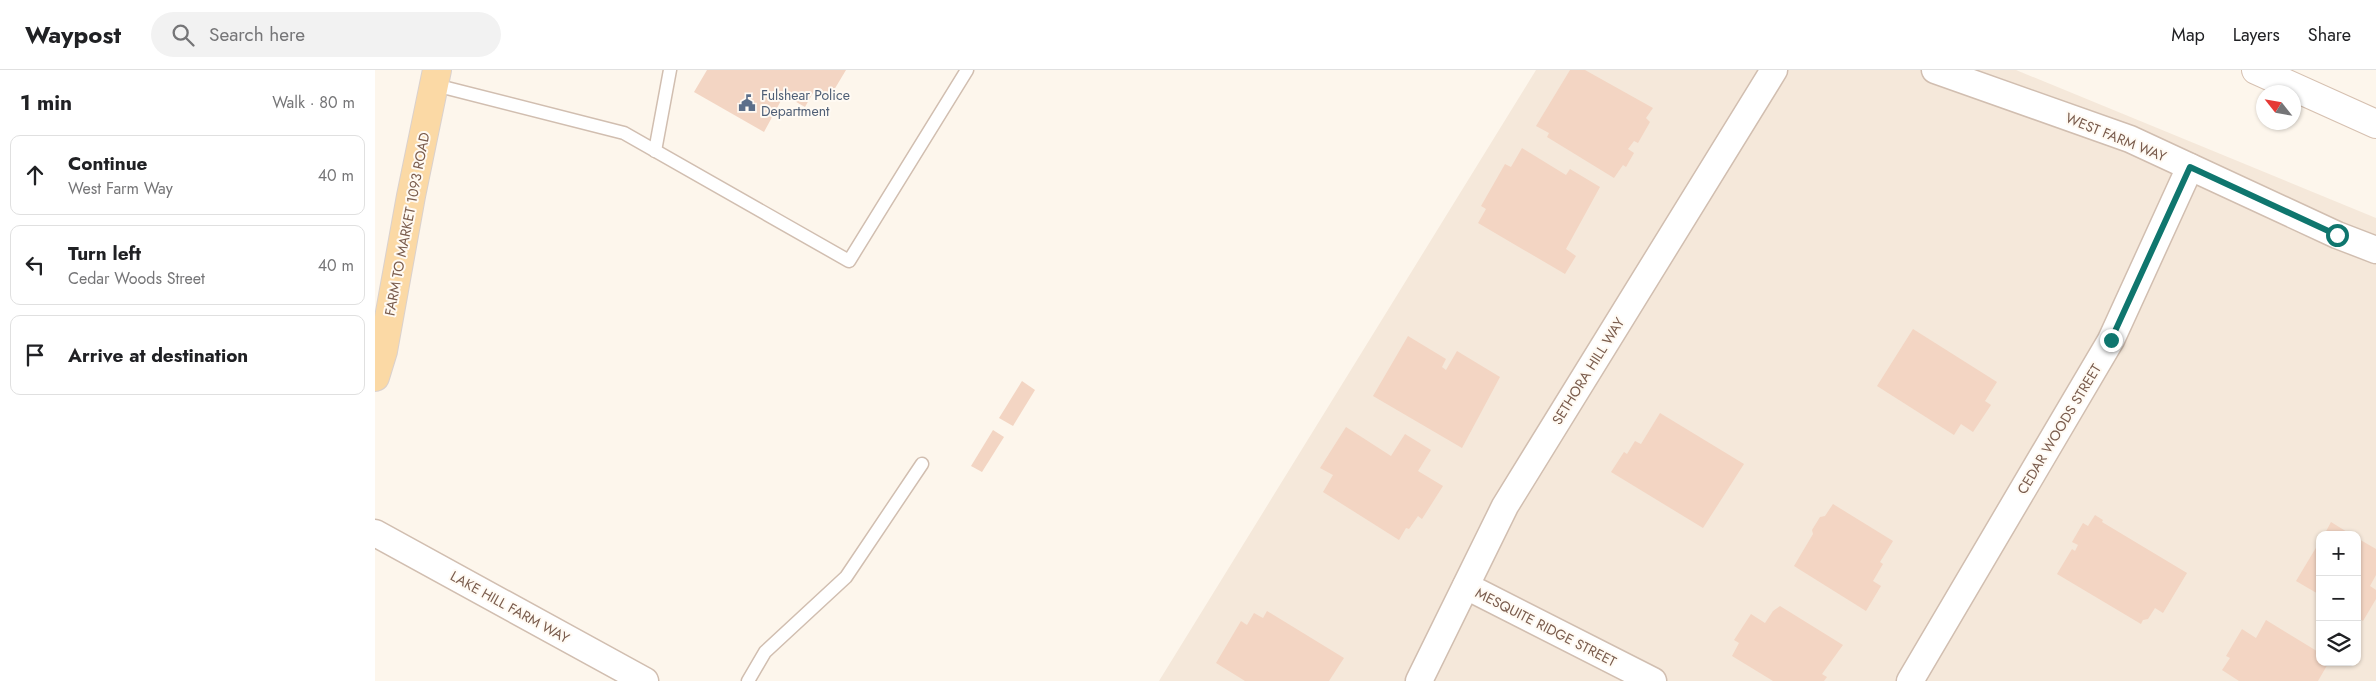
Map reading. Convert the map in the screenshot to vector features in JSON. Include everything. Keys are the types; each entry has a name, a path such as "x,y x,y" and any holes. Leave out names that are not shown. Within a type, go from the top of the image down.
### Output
{"main road":[{"name":"FARM TO MARKET 1093 ROAD","path":"375,377 383,351 411,196 436,78"}],"street":[{"name":"SETHORA HILL WAY","path":"1419,681 1505,506 1774,70"},
{"name":"WEST FARM WAY","path":"1935,70 2130,139 2337,235 2376,250"},
{"path":"2256,70 2376,124"},
{"name":"CEDAR WOODS STREET","path":"1910,681 2111,340 2190,167"},
{"name":"LAKE HILL FARM WAY","path":"375,533 645,681"},
{"name":"MESQUITE RIDGE STREET","path":"1466,586 1653,681"}],"lane":[{"path":"655,151 670,70"},
{"path":"436,78 624,133 849,261 967,70"},
{"path":"748,681 765,652 846,577 922,464"}],"shaded area":[{"path":"1536,70 2016,70 2376,218 2376,681 1159,681"}],"building":[{"name":"Fulshear Police Department","path":"707,70 846,70 828,100 814,91 805,107 784,95 764,132 694,92"},
{"path":"1570,70 1585,70 1653,108 1646,118 1650,122 1638,143 1634,141 1628,149 1634,153 1626,167 1623,165 1614,178 1547,137 1549,133 1536,126"},
{"path":"1522,148 1566,175 1570,169 1600,187 1566,249 1576,256 1565,274 1478,223 1486,209 1481,206 1505,164 1511,167"},
{"path":"1913,329 1997,382 1985,401 1991,405 1973,432 1961,424 1954,435 1877,386"},
{"path":"1408,336 1446,359 1442,367 1446,370 1457,351 1500,377 1462,448 1373,396"},
{"path":"1022,381 1035,390 1013,426 999,418"},
{"path":"1660,413 1744,464 1703,528 1611,472 1624,452 1627,454 1635,441 1641,444"},
{"path":"1346,427 1391,456 1405,434 1431,450 1418,471 1443,486 1422,519 1418,516 1409,529 1406,528 1399,540 1323,492 1333,475 1320,468"},
{"path":"993,430 1004,437 982,472 971,466"},
{"path":"1833,504 1893,541 1880,562 1883,564 1873,581 1881,586 1866,611 1794,566 1813,534 1812,530 1820,517 1825,516"},
{"path":"2095,515 2103,520 2102,522 2187,573 2163,613 2155,608 2148,619 2143,620 2141,624 2057,574 2072,549 2075,551 2078,545 2072,542 2083,523 2088,526"},
{"path":"2331,522 2346,531 2326,531"},
{"path":"2361,540 2376,549 2376,575 2370,586 2376,590 2376,599 2363,621 2361,620"},
{"path":"2316,548 2316,593 2296,581"},
{"path":"1780,606 1843,645 1822,674 1827,677 1824,681 1773,681 1732,656 1739,643 1734,640 1751,614 1765,623 1773,611"},
{"path":"1267,611 1344,658 1329,681 1245,681 1216,663 1241,621 1247,625 1254,613 1263,618"},
{"path":"2266,620 2316,651 2316,666 2327,666 2318,681 2239,681 2222,670 2230,658 2226,656 2242,629 2256,638"}],"place":[{"name":"Fulshear Police Department","path":"747,103"}],"route":[{"path":"2111,340 2190,167 2337,235"}]}
